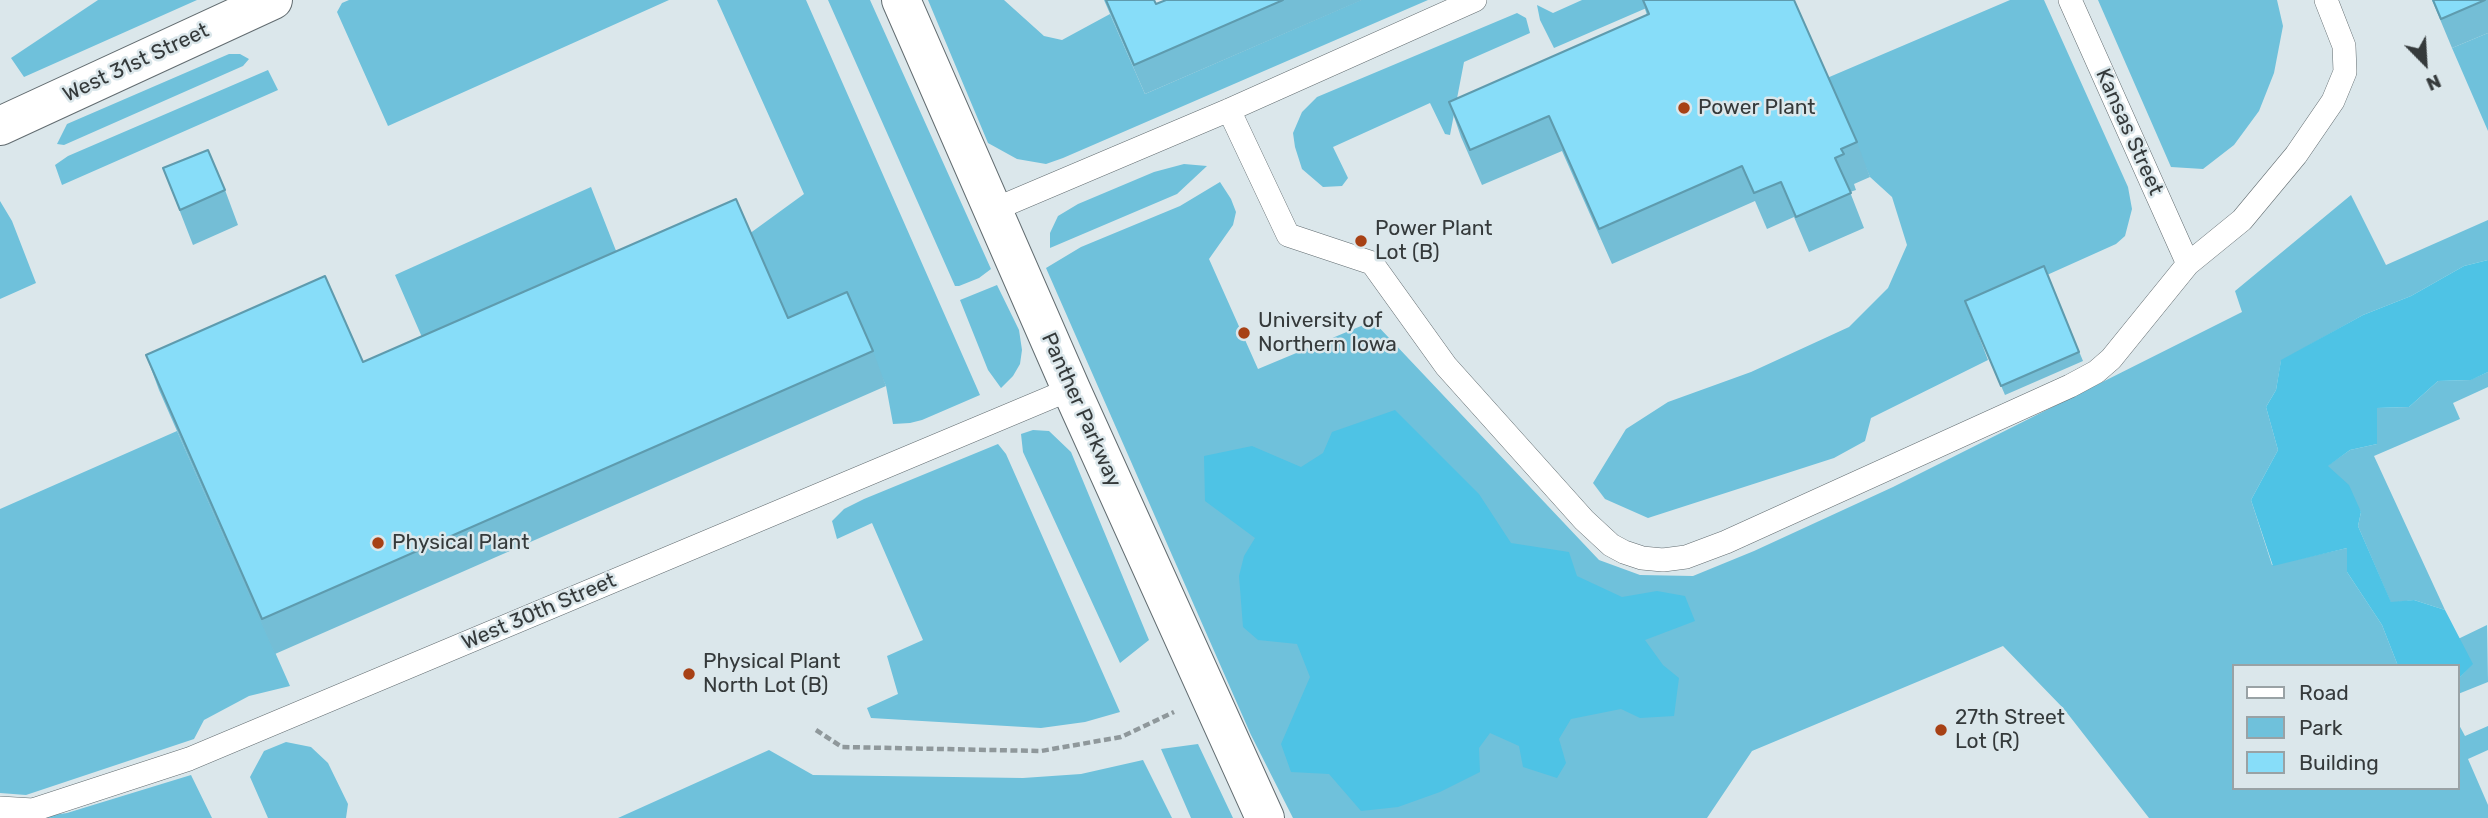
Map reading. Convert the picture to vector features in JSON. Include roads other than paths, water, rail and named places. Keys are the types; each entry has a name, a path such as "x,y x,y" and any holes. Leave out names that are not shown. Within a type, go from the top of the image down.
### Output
{"street":[{"name":"West 31st Street","path":"0,126 273,0"},
{"name":"Panther Parkway","path":"901,0 1071,389 1265,818"}],"lane":[{"path":"993,210 1229,110 1475,0"},
{"name":"Kansas Street","path":"2070,0 2188,264"},
{"path":"1229,110 1289,235 1372,264 1446,366 1584,520 1611,545 1642,558 1686,557 1726,542 2078,382 2111,359 2188,264 2242,220 2297,155 2333,101 2345,72 2344,46 2326,0"},
{"name":"West 30th Street","path":"0,808 33,810 189,759 1071,389"}],"place":[{"name":"Power Plant","path":"1684,108"},
{"name":"Power Plant Lot (B)","path":"1361,241"},
{"name":"University of Northern Iowa","path":"1244,333"},
{"name":"Physical Plant","path":"378,543"},
{"name":"Physical Plant North Lot (B)","path":"689,674"},
{"name":"27th Street Lot (R)","path":"1941,730"}]}
